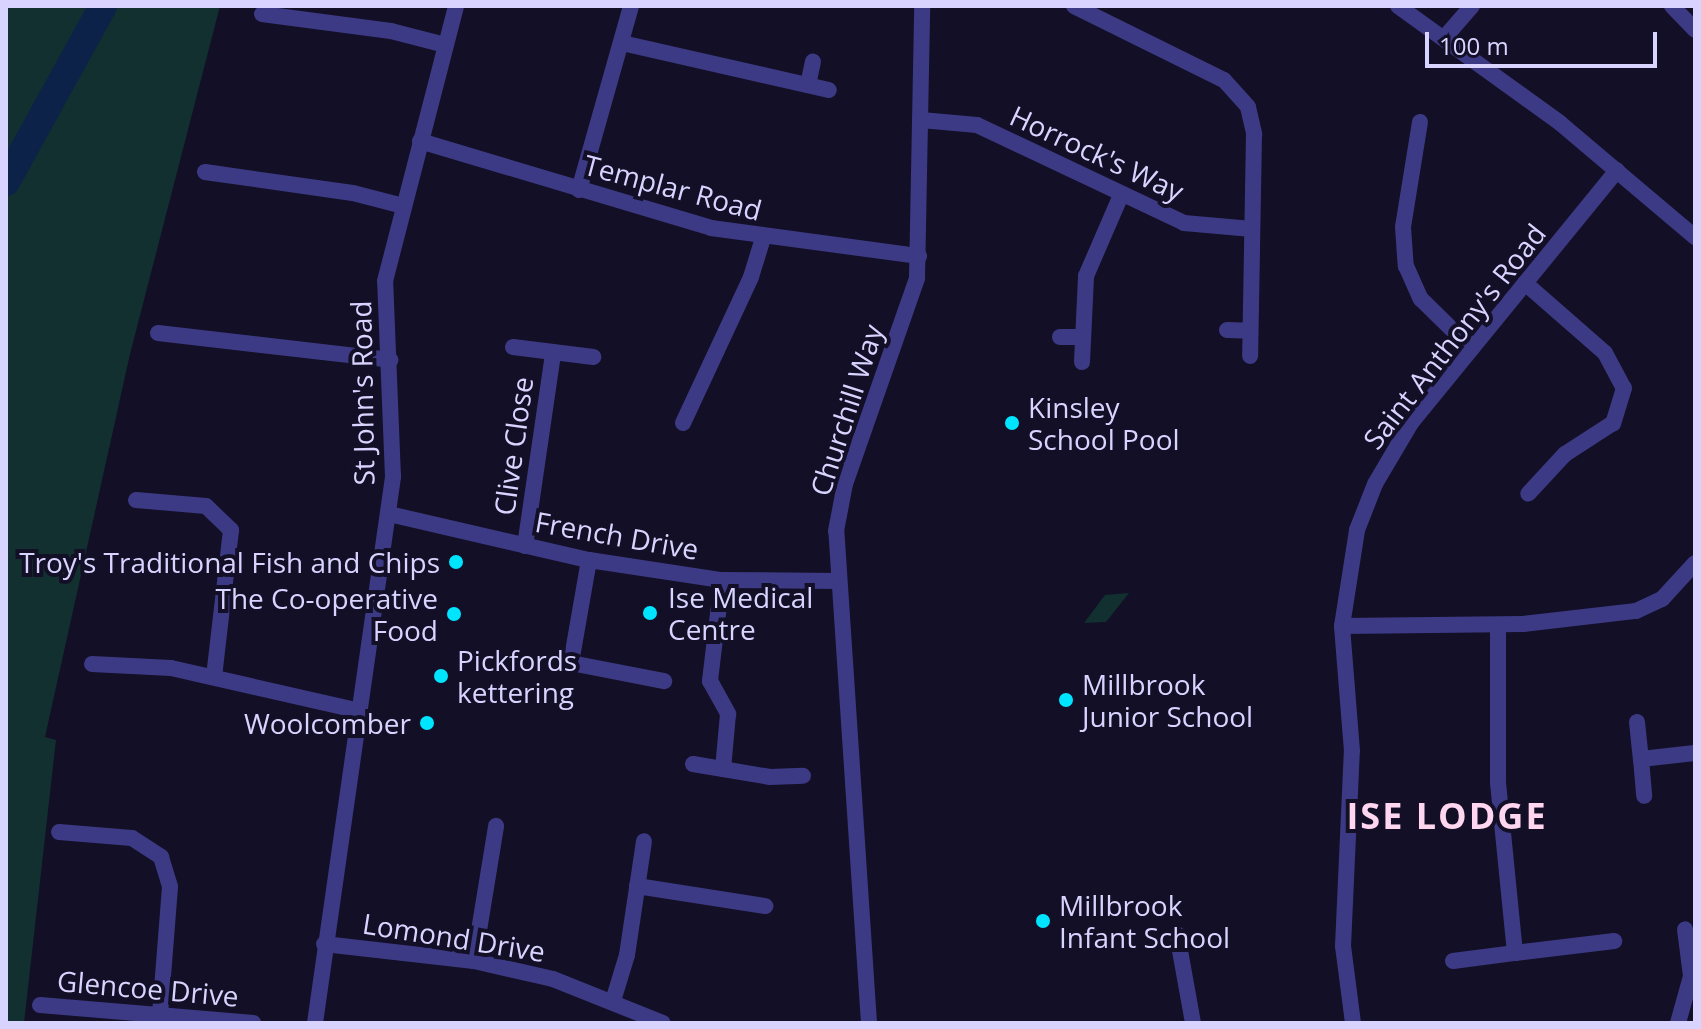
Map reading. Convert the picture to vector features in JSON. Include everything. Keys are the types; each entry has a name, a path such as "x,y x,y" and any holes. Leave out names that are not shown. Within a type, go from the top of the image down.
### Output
{"street":[{"name":"St John's Road","path":"315,1023 324,944 389,514 395,441 385,281 456,6"},
{"path":"579,190 631,6"},
{"name":"Churchill Way","path":"869,1023 839,581 840,507 911,300 919,256 922,6"},
{"path":"1074,6 1224,80 1241,94 1253,119 1250,356"},
{"path":"1398,6 1445,37 1617,170 1695,237"},
{"path":"1445,37 1472,6"},
{"path":"1672,6 1695,30"},
{"path":"262,14 391,31 445,45"},
{"path":"622,43 829,90"},
{"path":"808,85 813,62"},
{"name":"Horrock's Way","path":"921,120 977,125 1121,195 1196,227 1252,229"},
{"path":"1420,122 1403,227 1406,266 1421,299 1472,349"},
{"name":"Templar Road","path":"420,141 579,190 763,238 919,256"},
{"name":"Saint Anthony's Road","path":"1353,1023 1343,946 1352,751 1342,626 1352,551 1375,484 1411,423 1617,170"},
{"path":"205,172 353,193 403,206"},
{"path":"1082,362 1081,337 1090,260 1121,195"},
{"path":"683,423 751,277 763,238"},
{"path":"1525,283 1605,353 1624,388 1613,423 1565,454 1528,494"},
{"path":"1227,330 1250,331"},
{"path":"158,333 390,360"},
{"path":"1060,337 1081,337"},
{"name":"Clive Close","path":"513,347 593,357"},
{"name":"Clive Close","path":"525,546 553,353"},
{"path":"136,500 206,506 231,530 214,677"},
{"name":"French Drive","path":"389,514 589,560 722,580 839,581"},
{"path":"589,560 571,663 664,681"},
{"path":"1342,626 1498,625 1636,611 1662,599 1695,563"},
{"path":"722,580 710,681 728,714 723,769"},
{"path":"1498,625 1499,813 1515,953"},
{"path":"92,664 121,662 214,677 360,711"},
{"path":"1637,722 1644,796"},
{"path":"1641,759 1695,753"},
{"path":"693,764 803,776"},
{"path":"474,961 496,826"},
{"path":"59,832 132,838 161,857 170,887 160,1015"},
{"path":"613,1001 627,955 644,841"},
{"path":"637,886 765,906"},
{"path":"1678,1023 1691,976 1685,929"},
{"path":"1177,934 1193,1023"},
{"path":"1453,961 1614,941"},
{"name":"Lomond Drive","path":"324,944 474,961 553,979 663,1023"},
{"name":"Glencoe Drive","path":"40,1005 253,1023"}],"green space":[{"path":"6,6 220,6 130,354 45,737 56,740 24,1023 6,1023"},
{"path":"1129,593 1106,622 1084,623 1105,595"}],"waterway":[{"path":"6,182 103,6"}],"place":[{"name":"Kinsley School Pool","path":"1012,423"},
{"name":"Troy's Traditional Fish and Chips","path":"456,562"},
{"name":"Ise Medical Centre","path":"650,613"},
{"name":"The Co-operative Food","path":"454,614"},
{"name":"Pickfords kettering","path":"441,676"},
{"name":"Millbrook Junior School","path":"1066,700"},
{"name":"Woolcomber","path":"427,723"},
{"name":"Millbrook Infant School","path":"1043,921"}],"district":[{"name":"ISE LODGE","path":"1447,816"}]}
